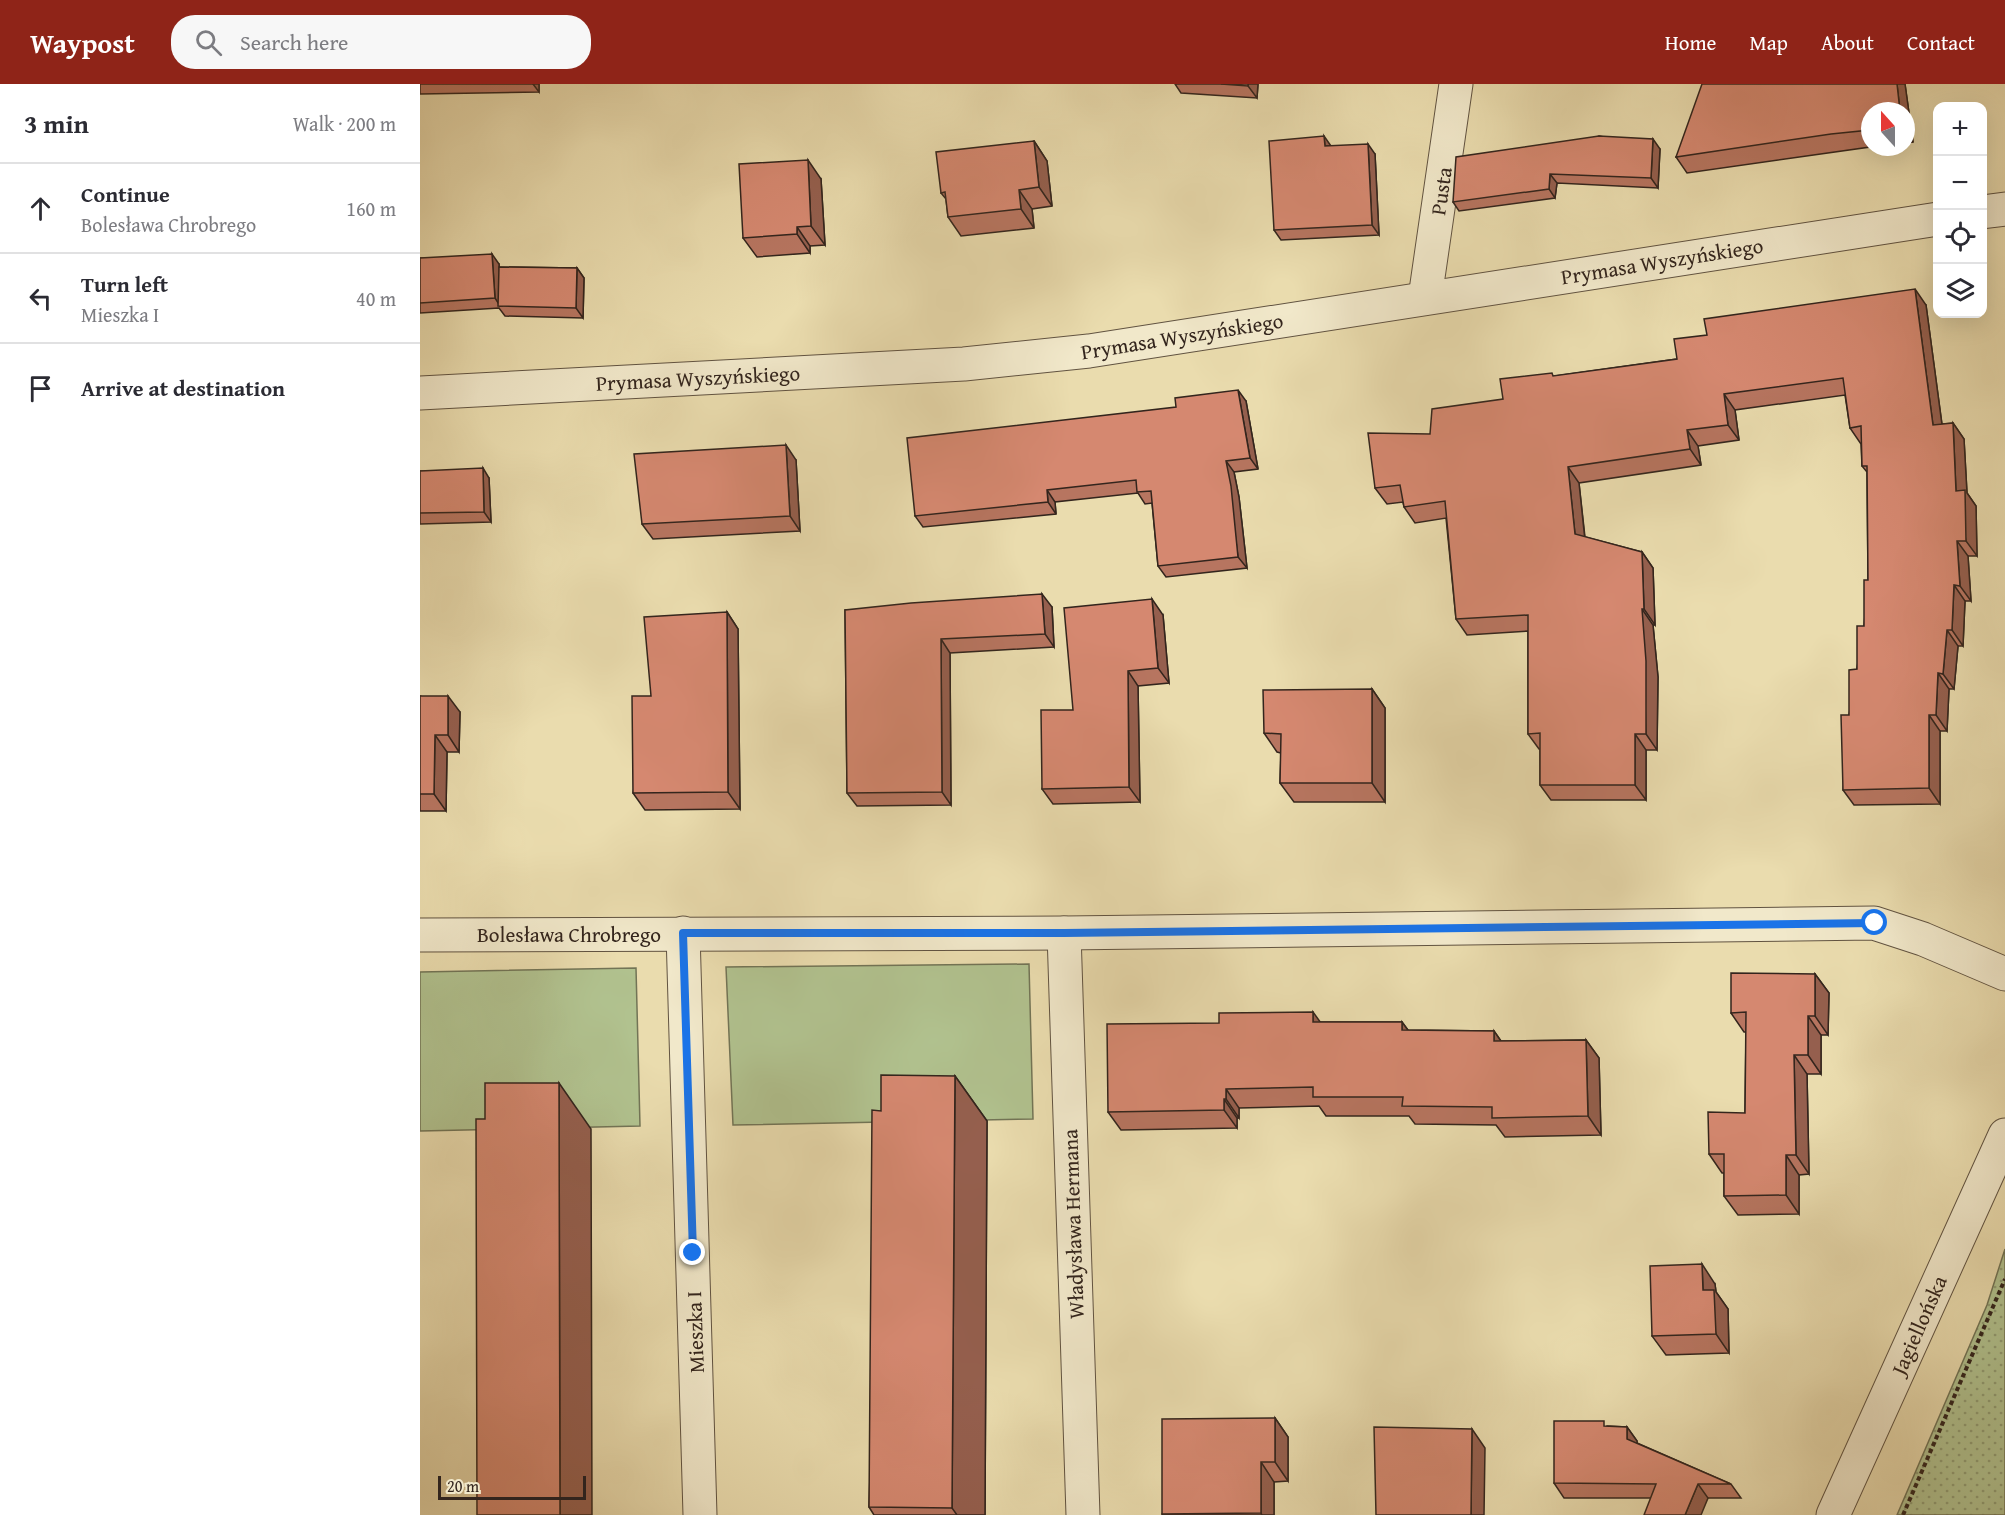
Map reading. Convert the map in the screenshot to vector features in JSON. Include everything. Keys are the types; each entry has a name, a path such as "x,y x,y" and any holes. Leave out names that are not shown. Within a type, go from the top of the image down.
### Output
{"street":[{"name":"Pusta","path":"1425,298 1456,84"},
{"path":"1987,211 2005,209"},
{"name":"Prymasa Wyszyńskiego","path":"420,393 964,364 1089,351 1933,220"},
{"name":"Bolesława Chrobrego","path":"420,935 1064,933 1875,923 1923,939 2005,974"},
{"name":"Mieszka I","path":"683,933 700,1515"},
{"name":"Władysława Hermana","path":"1064,933 1083,1515"},
{"name":"Jagiellońska","path":"1833,1515 1994,1192 2005,1135"}],"path":[{"path":"1903,1515 2005,1279"}],"green space":[{"path":"1029,964 1033,1119 733,1125 726,967"},
{"path":"636,968 640,1126 420,1131 420,972"},
{"path":"2005,1249 2005,1515 1897,1515 1987,1305"}],"building":[{"path":"1221,84 1248,84 1248,86"},
{"path":"1702,84 1897,84 1899,102 1861,102 1861,131 1676,157"},
{"path":"1324,136 1325,146 1368,144 1372,225 1274,230 1269,141"},
{"path":"1599,136 1653,139 1651,178 1550,174 1549,189 1453,202 1456,157"},
{"path":"1034,141 1039,187 1019,190 1021,209 948,217 945,192 941,193 936,152"},
{"path":"808,160 811,226 797,227 797,234 743,238 739,164"},
{"path":"492,254 495,298 420,303 420,258"},
{"path":"499,267 577,268 576,308 498,306"},
{"path":"1915,289 1933,425 1953,423 1956,491 1965,490 1966,541 1957,541 1960,586 1954,585 1952,630 1947,630 1943,674 1938,673 1936,715 1929,715 1929,788 1843,790 1841,715 1849,715 1849,670 1857,669 1857,626 1864,626 1864,580 1868,580 1867,466 1862,466 1861,426 1850,428 1843,378 1724,394 1728,425 1687,430 1690,449 1568,467 1575,534 1642,552 1646,734 1635,734 1635,785 1540,785 1540,733 1528,734 1528,615 1456,619 1445,501 1404,507 1400,485 1375,488 1368,433 1430,434 1432,409 1503,399 1500,379 1552,373 1553,376 1677,359 1674,339 1707,335 1704,319"},
{"path":"1238,390 1250,458 1226,461 1231,486 1238,557 1158,566 1151,491 1137,492 1136,480 1047,490 1048,502 915,516 907,438 1176,407 1175,398"},
{"path":"786,445 790,516 642,524 634,454"},
{"path":"483,468 484,512 420,513 420,471"},
{"path":"1042,594 1045,634 941,639 942,792 847,793 845,610"},
{"path":"1152,599 1158,668 1128,671 1129,787 1042,789 1041,710 1073,710 1064,608"},
{"path":"727,612 728,792 633,793 632,696 651,696 644,617"},
{"path":"1372,689 1372,783 1280,783 1281,734 1264,733 1263,690"},
{"path":"420,696 448,696 448,735 435,735 434,794 420,794"},
{"path":"1731,973 1815,974 1815,1016 1808,1016 1808,1055 1794,1055 1796,1155 1786,1155 1786,1195 1724,1196 1724,1154 1709,1154 1708,1112 1745,1113 1746,1012 1731,1013"},
{"path":"1313,1012 1313,1022 1402,1022 1402,1030 1494,1031 1494,1041 1586,1040 1588,1116 1492,1118 1492,1107 1402,1106 1403,1097 1313,1097 1313,1087 1226,1089 1224,1110 1108,1112 1107,1024 1219,1023 1219,1013"},
{"path":"881,1075 955,1076 952,1508 869,1507 872,1110 881,1111"},
{"path":"485,1083 559,1083 560,1515 477,1515 476,1119 485,1119"},
{"path":"1702,1264 1703,1290 1714,1290 1716,1334 1652,1336 1650,1266"},
{"path":"1275,1418 1275,1462 1261,1462 1261,1513 1162,1514 1162,1419"},
{"path":"1554,1421 1604,1421 1604,1426 1627,1427 1627,1439 1731,1484 1698,1484 1685,1515 1644,1515 1656,1484 1554,1483"},
{"path":"1374,1427 1472,1429 1471,1515 1376,1515"}],"route":[{"path":"693,1253 683,933 1064,933 1875,923"}]}
